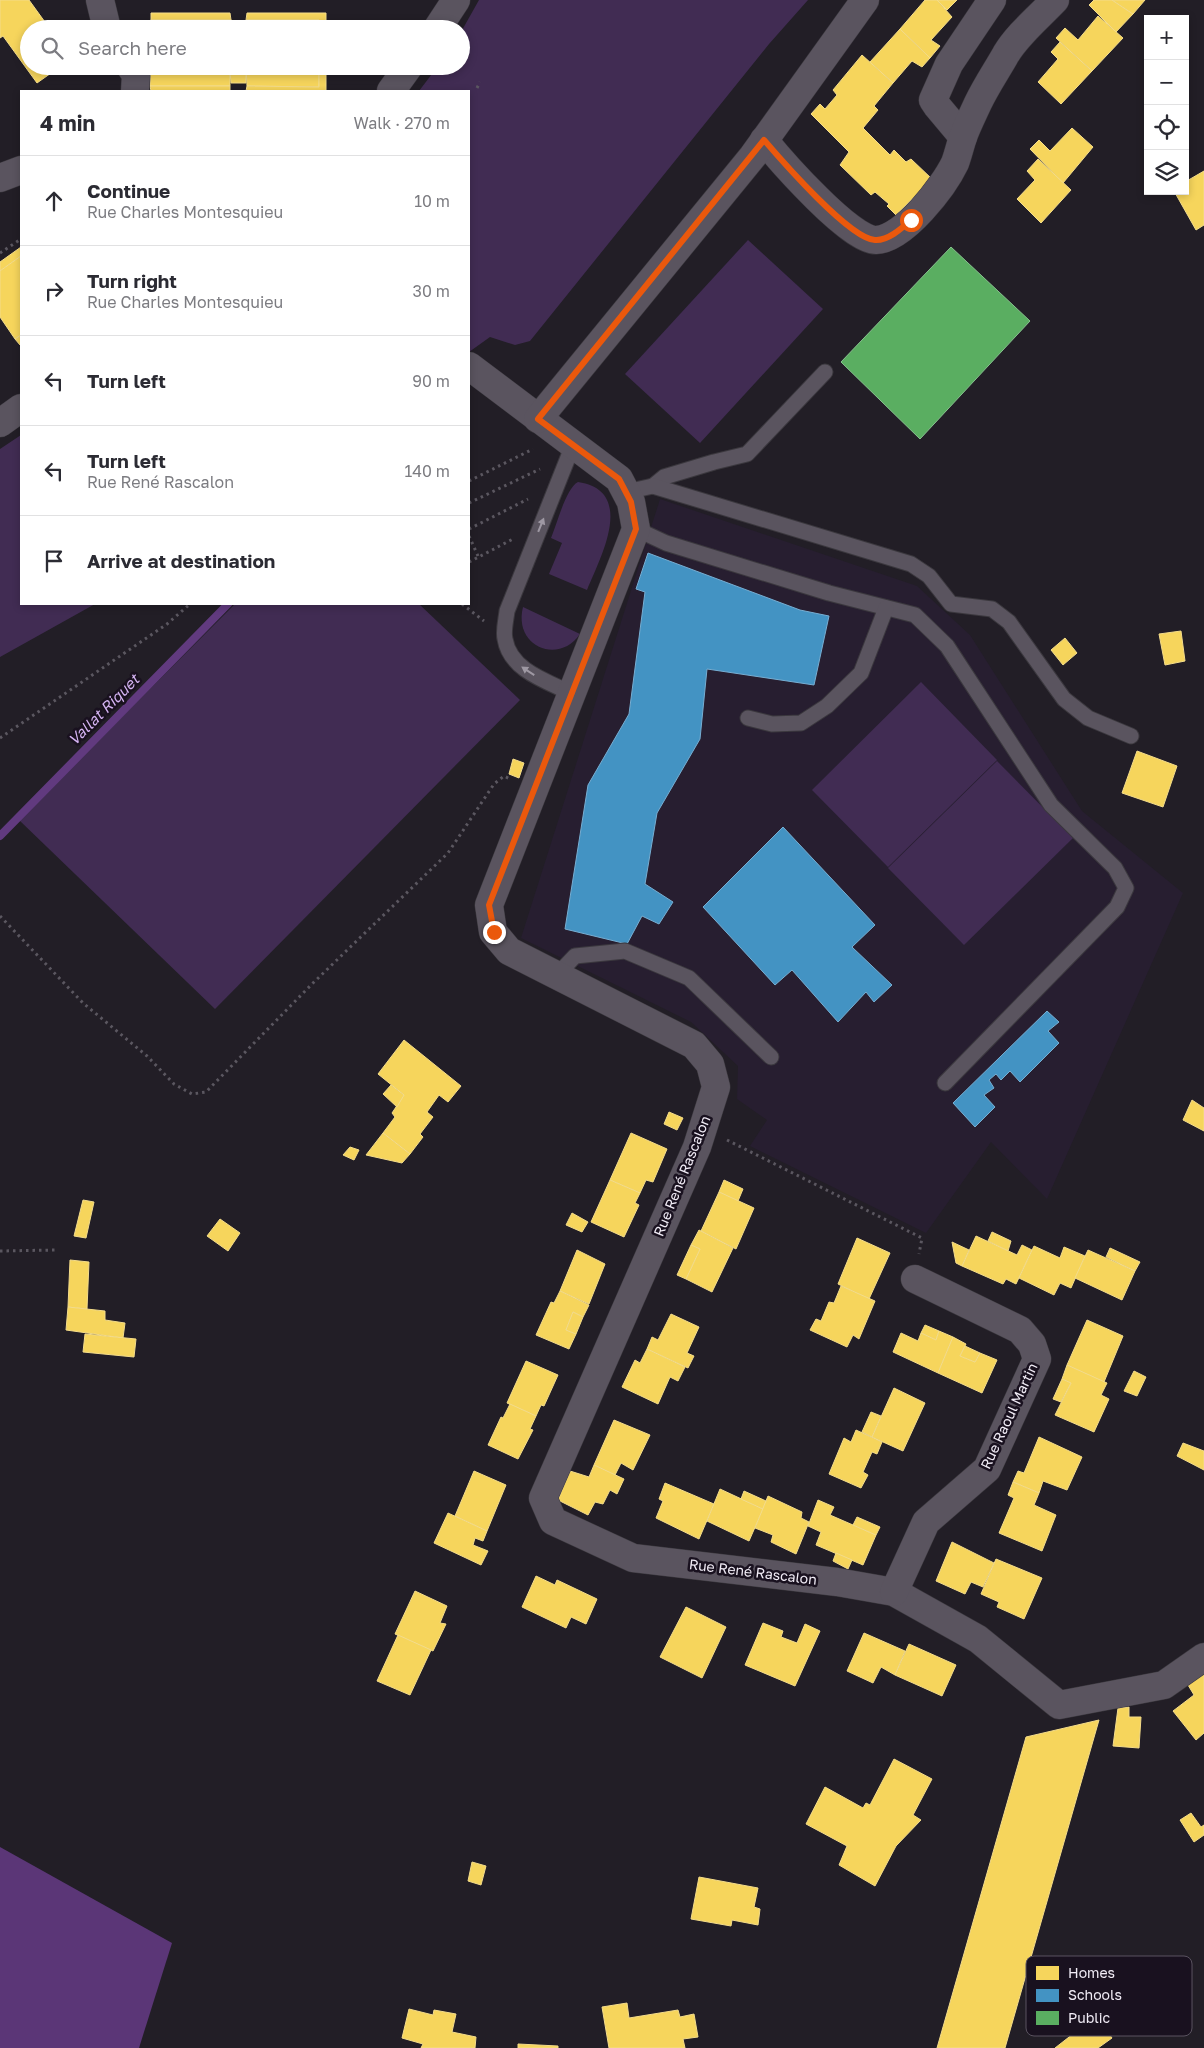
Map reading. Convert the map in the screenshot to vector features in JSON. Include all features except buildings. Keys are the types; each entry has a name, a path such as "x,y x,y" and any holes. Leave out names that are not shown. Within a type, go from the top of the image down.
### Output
{"street":[{"path":"100,0 104,20"},
{"path":"443,20 456,0"},
{"path":"559,438 764,140 865,0"},
{"path":"963,137 933,100 950,64 992,0"},
{"path":"764,140 784,164 835,215 863,236 875,240 886,238 900,229 938,192 955,163 963,137 979,101 1008,51 1055,0"},
{"path":"135,75 135,90"},
{"path":"392,90 403,75"},
{"path":"0,178 20,170"},
{"path":"470,367 559,438 619,479 631,502 636,529"},
{"path":"0,423 20,409"},
{"name":"Rue René Rascalon","path":"636,529 489,905 494,932 510,951 694,1045 710,1064 716,1087 697,1147 543,1498 553,1521 633,1558 837,1582 894,1592 978,1638 1059,1706 1164,1685 1204,1657"},
{"name":"Rue Raoul Martin","path":"894,1592 926,1522 988,1469 1037,1359 1032,1344 1020,1330 915,1279"}],"lane":[{"path":"626,492 653,486 664,477 747,454 825,372"},
{"path":"559,438 558,484 507,612 504,638 510,657 527,671 572,694"},
{"path":"653,486 911,564 929,576 951,604 992,609 1009,622 1064,699 1088,718 1131,736"},
{"path":"636,529 675,546 915,615 947,646 1051,804 1116,868 1126,888 1117,907 945,1083"},
{"path":"748,718 772,724 801,723 827,706 861,673 886,608"},
{"path":"557,975 575,956 625,951 689,978 771,1057"}],"path":[{"path":"477,88 480,82"},
{"path":"0,253 20,240"},
{"path":"470,481 559,438"},
{"path":"470,502 559,438"},
{"path":"470,528 558,484"},
{"path":"470,561 542,524"},
{"path":"470,538 478,556"},
{"path":"0,738 167,624 189,605"},
{"path":"0,916 83,1003 147,1056 174,1084 192,1094 206,1092 313,983 448,853 494,784 504,776 534,790"},
{"path":"703,1128 922,1238 915,1279"},
{"path":"0,1251 55,1250"}],"shaded area":[{"path":"479,0 808,0 769,44 530,341 515,345 490,337 470,351 470,90 420,90 431,75 470,75 470,20 468,20"},
{"path":"748,240 823,309 700,443 625,374"},
{"path":"20,436 20,605 93,605 0,657 0,449"},
{"path":"578,482 596,488 606,498 610,512 610,527 605,544 587,590 549,574 562,543 551,538 566,499"},
{"path":"660,499 917,586 970,635 1082,811 1183,893 1047,1199 991,1142 926,1233 750,1146 767,1120 737,1099 738,1066 691,1022 521,938"},
{"path":"234,605 420,605 520,700 215,1009 19,820"},
{"path":"523,607 580,634 571,643 561,648 550,650 540,647 531,641 525,632 522,621"},
{"path":"921,682 997,760 888,867 812,790"},
{"path":"997,761 1073,838 964,945 888,868"},
{"path":"0,1847 172,1943 139,2048 0,2048"}],"waterway":[{"name":"Vallat Riquet","path":"0,836 227,605"}],"route":[{"path":"494,932 489,905 636,529 631,502 619,479 538,419 753,156 764,140 784,164 835,215 863,236 875,240 886,238 911,220"}]}
